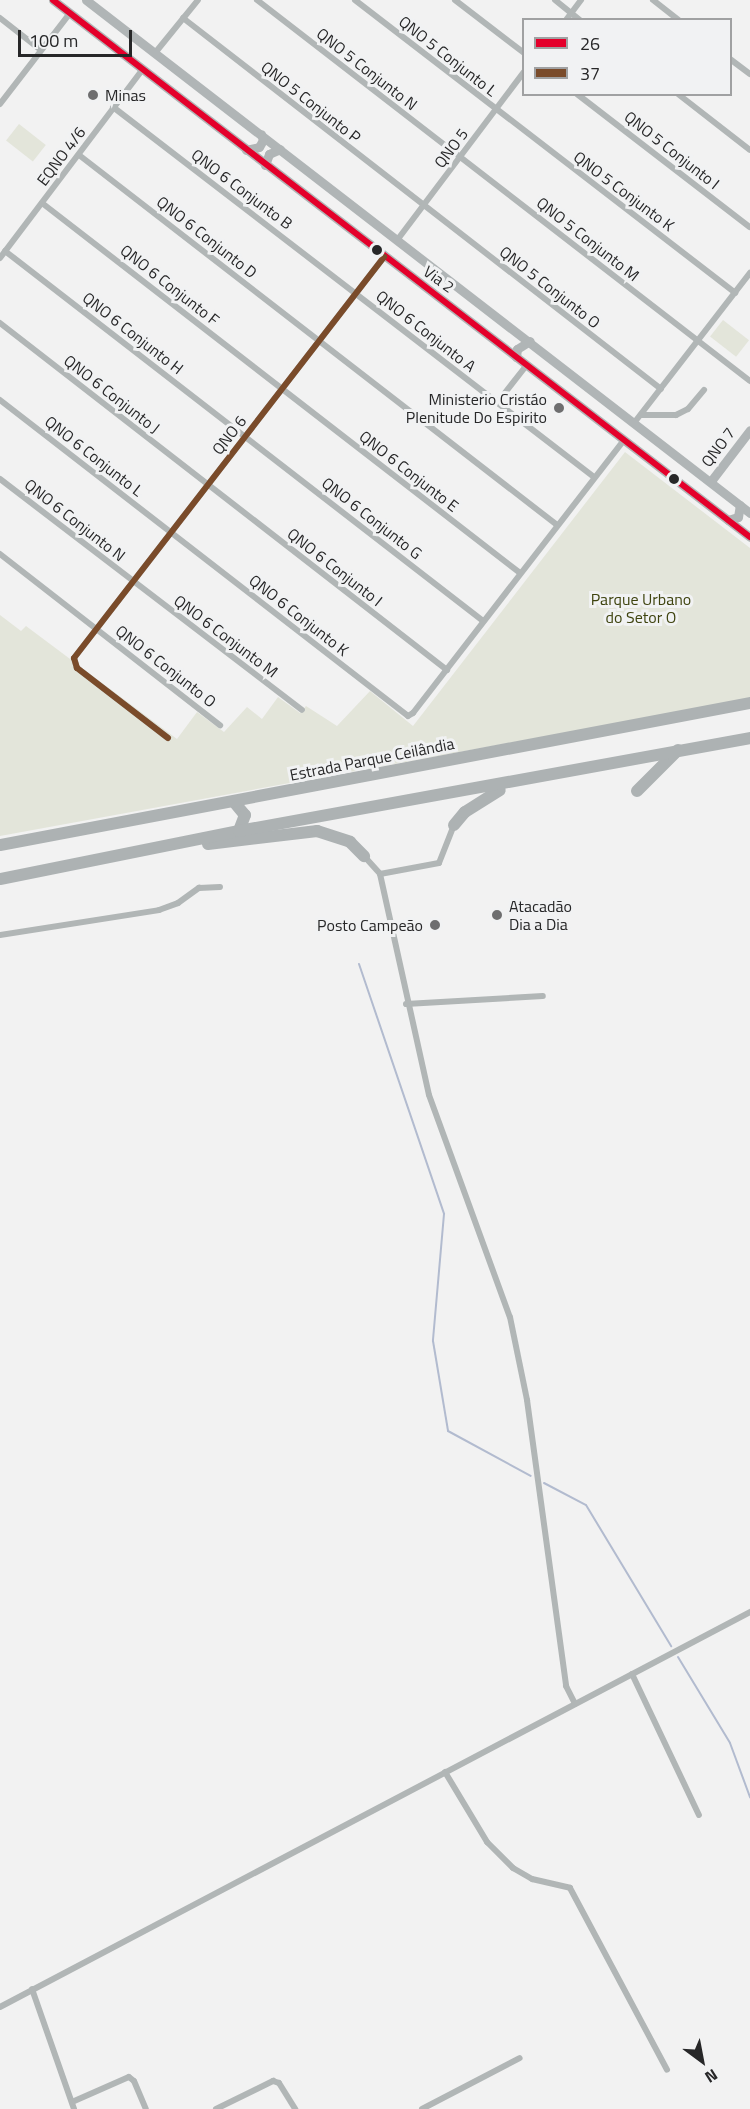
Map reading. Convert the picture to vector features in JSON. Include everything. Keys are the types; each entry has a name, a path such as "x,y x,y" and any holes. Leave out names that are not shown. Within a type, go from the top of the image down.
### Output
{"highway":[{"name":"Estrada Parque Ceilândia","path":"0,845 750,704"},
{"path":"0,879 239,831 541,777 678,749 750,738"},
{"path":"636,791 678,749"},
{"path":"453,825 491,793 541,777"},
{"path":"234,802 245,815 239,831"},
{"path":"186,841 204,844 317,831 350,842 364,856"}],"main road":[{"name":"Via 2","path":"53,0 750,537"},
{"name":"Via 2","path":"86,0 750,513"},
{"path":"246,150 259,147 263,140 261,134"},
{"path":"265,165 269,154 280,149"},
{"path":"501,345 511,339 514,329"},
{"path":"516,357 517,350 530,341"},
{"name":"QNO 7","path":"711,481 750,430"},
{"path":"728,520 738,517 740,505"}],"street":[{"path":"155,53 198,0"},
{"name":"QNO 5 Conjunto N","path":"256,0 461,159"},
{"name":"QNO 5 Conjunto L","path":"355,0 496,110"},
{"path":"455,0 522,51"},
{"path":"555,0 577,18"},
{"path":"567,18 581,0"},
{"path":"653,0 676,18"},
{"path":"0,104 3,95 70,13"},
{"path":"0,18 41,50"},
{"name":"QNO 5 Conjunto P","path":"183,18 424,206"},
{"path":"732,60 750,74"},
{"name":"EQNO 4/6","path":"0,258 142,70"},
{"name":"QNO 5","path":"398,239 461,159 522,75"},
{"name":"QNO 5 Conjunto I","path":"580,96 750,227"},
{"path":"681,96 750,150"},
{"name":"QNO 6 Conjunto B","path":"113,107 356,293"},
{"name":"QNO 5 Conjunto K","path":"496,110 735,293"},
{"name":"QNO 6 Conjunto D","path":"80,155 557,525"},
{"name":"QNO 5 Conjunto M","path":"461,159 750,381"},
{"name":"QNO 6 Conjunto F","path":"42,203 282,389"},
{"name":"QNO 5 Conjunto O","path":"424,206 661,389"},
{"name":"QNO 6 Conjunto H","path":"5,251 245,437"},
{"name":"QNO 6","path":"168,738 77,668 74,658 384,257"},
{"path":"634,423 750,273"},
{"name":"QNO 6 Conjunto A","path":"356,293 594,477"},
{"name":"QNO 6 Conjunto J","path":"0,323 207,485"},
{"path":"497,403 526,366"},
{"name":"QNO 6 Conjunto E","path":"282,389 520,573"},
{"path":"641,414 676,415 688,410 704,390"},
{"name":"QNO 6 Conjunto L","path":"0,400 171,533"},
{"name":"QNO 6 Conjunto G","path":"245,437 483,621"},
{"path":"447,670 623,441"},
{"name":"QNO 6 Conjunto N","path":"0,480 133,582"},
{"name":"QNO 6 Conjunto I","path":"207,485 447,670"},
{"name":"QNO 6 Conjunto K","path":"171,533 411,715 447,670"},
{"name":"QNO 6 Conjunto O","path":"0,554 220,725"},
{"name":"QNO 6 Conjunto M","path":"133,582 302,710"},
{"path":"380,874 439,863 453,825"},
{"path":"364,856 380,874 406,1004 429,1095 510,1317 526,1400 566,1686 575,1704"},
{"path":"0,935 139,914 178,903 199,888 220,887"},
{"path":"406,1004 543,996"},
{"path":"0,2007 750,1612"},
{"path":"632,1674 699,1815"},
{"path":"445,1772 487,1842 513,1868 531,1879 570,1888 667,2070"},
{"path":"32,1989 73,2106 129,2077 134,2081 146,2109"},
{"path":"422,2109 520,2058"},
{"path":"216,2109 273,2081 279,2083 295,2109"}],"green space":[{"path":"19,124 46,145 33,161 6,141"},
{"path":"723,320 749,340 736,357 710,337"},
{"name":"Parque Urbano do Setor O","path":"625,452 750,548 750,699 0,836 0,615 21,631 26,626 177,739 197,712 224,732 247,707 262,719 278,697 300,713 306,706 337,726 370,691 413,726"}],"waterway":[{"path":"359,964 444,1214 433,1341 448,1431 531,1476"},
{"path":"544,1483 586,1505 671,1646"},
{"path":"678,1657 730,1743 750,1797"}],"transit line":[{"name":"26","path":"53,0 750,537"},
{"name":"37","path":"168,738 77,668 74,658 384,257"}],"place":[{"name":"Minas","path":"93,95"},
{"name":"Ministerio Cristáo Plenitude Do Espirito","path":"559,408"},
{"name":"Atacadão Dia a Dia","path":"497,915"},
{"name":"Posto Campeão","path":"435,925"}]}
